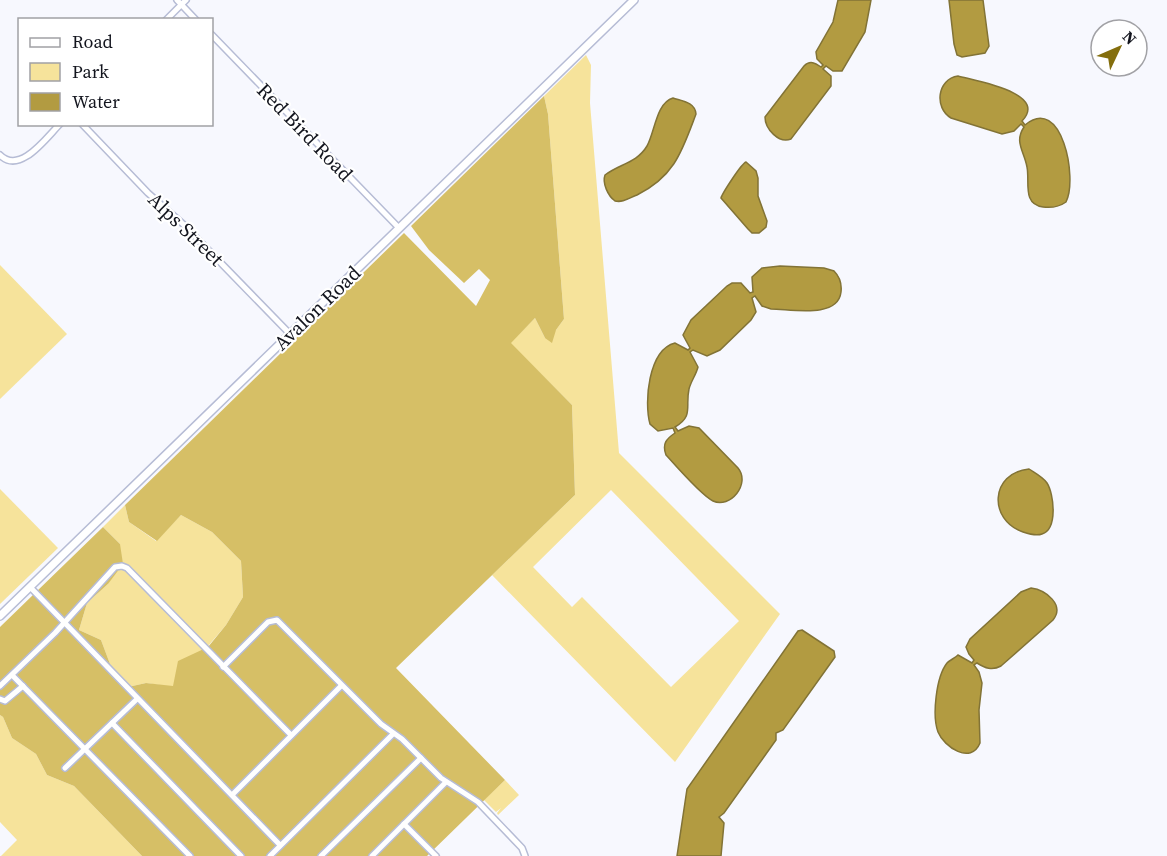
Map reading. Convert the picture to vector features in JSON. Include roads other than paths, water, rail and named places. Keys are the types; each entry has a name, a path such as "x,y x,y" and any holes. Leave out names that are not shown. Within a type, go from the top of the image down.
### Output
{"main road":[{"name":"Avalon Road","path":"0,616 634,0"}],"street":[{"path":"168,18 181,1 194,18"},
{"name":"Red Bird Road","path":"213,36 399,228"},
{"path":"0,154 3,158 15,161 28,156 58,126"},
{"name":"Alps Street","path":"84,126 290,334"},
{"path":"0,686 55,633 115,567 122,566 127,568 291,735"},
{"path":"30,587 280,846"},
{"path":"223,667 268,622 277,621 341,686 393,734 402,739 446,782 478,802 522,848 525,856"},
{"path":"12,675 190,856"},
{"path":"0,699 5,701 9,699 23,686"},
{"path":"232,795 341,686"},
{"path":"66,768 136,699"},
{"path":"112,723 241,856"},
{"path":"270,856 393,734"},
{"path":"321,856 421,758"},
{"path":"372,856 446,782"},
{"path":"404,824 436,856"}],"water":[{"path":"838,0 871,0 865,32 842,71 833,71 826,66 823,69 831,76 831,86 791,139 782,139 770,131 765,117 806,64 815,63 821,67 823,65 817,59 816,52 833,22"},
{"path":"949,0 983,0 989,46 985,53 962,57 957,55"},
{"path":"958,76 993,85 1018,96 1026,103 1028,111 1022,121 1025,125 1038,118 1049,121 1057,130 1064,143 1068,159 1070,176 1066,202 1058,206 1043,207 1032,202 1028,192 1027,167 1020,142 1024,127 1021,124 1014,131 1002,134 951,118 946,113 942,108 940,94 946,82"},
{"path":"673,98 691,104 696,114 676,161 669,171 650,188 626,200 615,201 606,189 605,175 643,152 650,140 659,112 667,101"},
{"path":"746,162 756,171 758,196 767,221 766,227 759,233 752,233 721,198 736,173"},
{"path":"780,266 824,268 834,271 841,286 838,300 832,306 823,309 801,311 771,309 762,306 755,296 752,298 756,312 751,320 720,350 707,356 693,350 690,352 698,367 689,389 687,415 675,427 678,431 689,426 699,428 738,468 742,481 737,494 719,503 708,498 666,455 667,440 675,433 673,428 658,431 650,424 648,391 650,378 659,356 666,348 675,343 688,350 690,348 683,335 691,320 727,286 732,283 741,283 750,293 753,292 752,277 762,268"},
{"path":"1029,469 1045,481 1053,503 1051,525 1040,535 1025,533 1012,526 1004,518 999,508 998,498 1007,479 1016,472"},
{"path":"1031,588 1037,589 1052,599 1057,609 1056,614 1053,620 998,668 992,669 977,663 974,665 982,683 979,710 980,743 970,753 958,751 941,738 936,725 936,697 943,669 958,655 972,663 974,660 966,647 970,639 1021,592"},
{"path":"802,630 834,651 835,657 783,730 776,733 776,740 719,817 724,823 721,856 677,856 687,789 798,631"}]}
